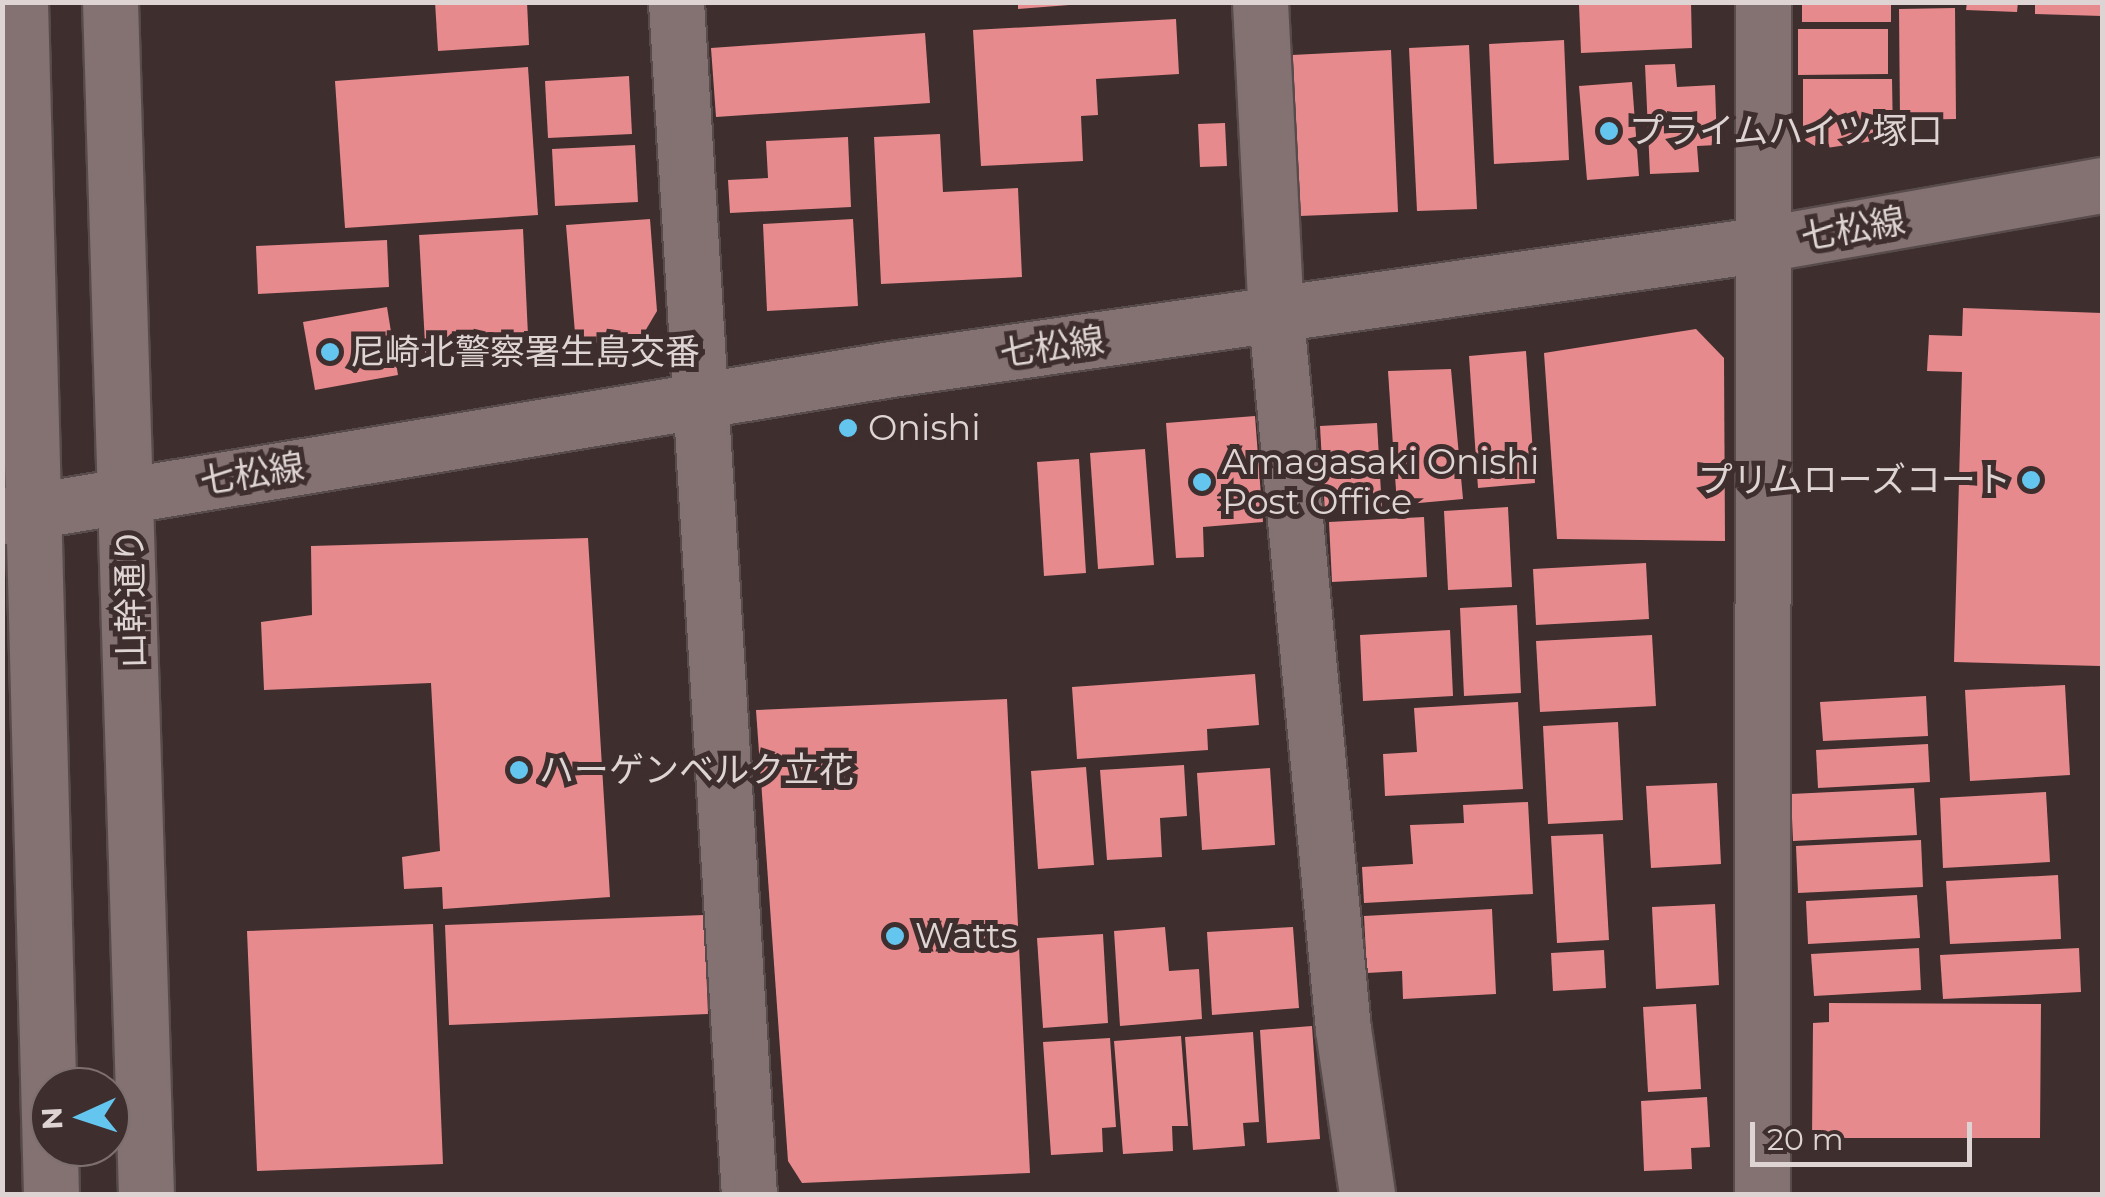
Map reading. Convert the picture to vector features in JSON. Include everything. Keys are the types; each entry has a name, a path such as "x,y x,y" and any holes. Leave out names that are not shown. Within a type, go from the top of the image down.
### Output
{"street":[{"path":"20,2 20,513 51,1194"},
{"name":"山幹通り","path":"110,2 129,494 146,1194"},
{"path":"676,2 749,1194"},
{"path":"1260,2 1276,318 1343,1030 1368,1194"},
{"path":"1762,1194 1763,2"},
{"name":"七松線","path":"20,513 700,400 1764,244 2102,185"}],"building":[{"path":"435,2 527,2 529,45 438,51"},
{"path":"1018,2 1069,2 1069,5 1018,9"},
{"path":"1691,2 1692,48 1581,53 1579,5"},
{"path":"1802,2 1891,2 1891,22 1802,22"},
{"path":"1967,2 2018,2 2017,12 1966,10"},
{"path":"2035,2 2102,2 2102,16 2035,14"},
{"path":"1955,8 1956,119 1900,120 1899,9"},
{"path":"1176,19 1179,74 1096,79 1098,115 1081,116 1083,161 981,166 973,30"},
{"path":"1798,29 1888,29 1888,74 1798,75"},
{"path":"925,33 930,103 716,117 711,48"},
{"path":"1564,40 1569,160 1494,164 1489,44"},
{"path":"1469,45 1477,209 1417,211 1409,48"},
{"path":"1391,50 1398,212 1300,216 1292,55"},
{"path":"1675,64 1677,87 1715,85 1717,145 1697,146 1699,172 1650,174 1645,65"},
{"path":"528,67 538,215 345,228 335,81"},
{"path":"629,76 632,134 548,138 545,81"},
{"path":"1803,79 1892,79 1893,138 1820,149 1803,139"},
{"name":"プライムハイツ塚口","path":"1632,82 1639,176 1587,180 1579,86"},
{"path":"1225,123 1227,166 1200,167 1198,124"},
{"path":"940,134 943,192 1018,188 1022,277 881,284 874,137"},
{"path":"848,137 851,207 730,213 728,180 768,178 766,141"},
{"path":"635,145 638,202 555,206 552,149"},
{"path":"650,219 657,311 641,338 576,345 566,225"},
{"path":"853,219 858,306 767,311 763,224"},
{"path":"523,229 529,357 426,362 419,235"},
{"path":"387,240 389,287 258,294 256,246"},
{"path":"387,307 398,375 315,390 303,322"},
{"name":"プリムローズコート","path":"1963,308 2102,313 2100,666 1954,662 1962,372 1927,371 1929,335 1962,336"},
{"path":"1696,329 1724,358 1725,541 1557,539 1544,353"},
{"path":"1526,351 1535,483 1478,488 1469,356"},
{"path":"1451,369 1463,499 1397,505 1388,371"},
{"path":"1255,416 1263,522 1203,527 1204,557 1176,558 1166,423"},
{"path":"1377,423 1382,510 1325,513 1320,426"},
{"path":"1145,449 1154,565 1098,569 1090,453"},
{"path":"1079,459 1086,573 1044,576 1037,462"},
{"path":"1508,507 1512,587 1448,590 1444,511"},
{"path":"1424,517 1427,577 1332,582 1329,522"},
{"name":"ハーゲンベルク立花","path":"588,538 610,897 443,909 442,887 404,889 402,857 440,851 431,683 264,690 261,622 312,615 311,546"},
{"path":"1646,563 1649,619 1536,625 1533,569"},
{"path":"1517,605 1521,693 1464,696 1460,608"},
{"path":"1450,630 1453,696 1363,701 1360,635"},
{"path":"1652,635 1656,706 1540,712 1536,641"},
{"path":"1255,674 1259,725 1207,729 1208,750 1077,759 1072,687"},
{"path":"2065,685 2070,775 1970,781 1965,690"},
{"path":"1926,696 1928,736 1823,741 1820,702"},
{"name":"Watts","path":"1007,699 1030,1173 802,1183 788,1161 756,710"},
{"path":"1518,702 1523,789 1385,796 1383,754 1417,752 1414,708"},
{"path":"1618,722 1623,820 1548,824 1543,726"},
{"path":"1928,744 1930,782 1818,788 1816,750"},
{"path":"1184,765 1187,816 1160,818 1162,857 1107,860 1100,770"},
{"path":"1086,767 1094,865 1038,869 1031,771"},
{"path":"1270,768 1275,845 1202,850 1197,773"},
{"path":"1717,783 1721,864 1651,868 1646,786"},
{"path":"1914,788 1917,835 1793,841 1791,794"},
{"path":"2046,792 2050,862 1943,868 1940,798"},
{"path":"1528,802 1533,894 1364,903 1362,867 1413,864 1410,825 1464,823 1463,805"},
{"path":"1603,834 1609,940 1557,943 1551,836"},
{"path":"1921,840 1923,887 1798,893 1796,846"},
{"path":"2058,875 2061,939 1950,944 1946,881"},
{"path":"1917,895 1920,938 1808,944 1806,901"},
{"path":"1715,904 1719,985 1656,989 1652,907"},
{"path":"1492,909 1496,994 1403,999 1402,971 1367,973 1364,916"},
{"path":"704,915 708,1014 449,1025 445,925"},
{"path":"433,924 443,1164 257,1171 247,931"},
{"path":"1165,927 1169,971 1199,969 1202,1019 1120,1026 1114,931"},
{"path":"1293,927 1299,1008 1212,1015 1207,932"},
{"path":"1103,934 1108,1023 1043,1028 1037,938"},
{"path":"1919,948 1921,990 1814,996 1811,954"},
{"path":"2079,948 2081,992 1943,999 1940,955"},
{"path":"1604,950 1606,988 1553,991 1551,953"},
{"path":"1829,1003 2041,1004 2040,1138 1812,1138 1813,1023 1829,1022"},
{"path":"1696,1004 1701,1089 1648,1092 1643,1007"},
{"path":"1312,1026 1320,1139 1267,1143 1260,1030"},
{"path":"1253,1032 1259,1122 1243,1123 1245,1146 1193,1150 1185,1037"},
{"path":"1181,1036 1188,1126 1172,1126 1173,1151 1123,1154 1114,1041"},
{"path":"1110,1038 1116,1127 1102,1128 1103,1152 1051,1155 1043,1042"},
{"path":"1707,1097 1710,1147 1691,1148 1692,1169 1644,1171 1641,1101"}],"place":[{"name":"プライムハイツ塚口","path":"1609,131"},
{"name":"尼崎北警察署生島交番","path":"330,352"},
{"name":"Onishi","path":"848,428"},
{"name":"プリムローズコート","path":"2031,480"},
{"name":"Amagasaki Onishi Post Office","path":"1202,482"},
{"name":"ハーゲンベルク立花","path":"519,770"},
{"name":"Watts","path":"895,936"}]}
